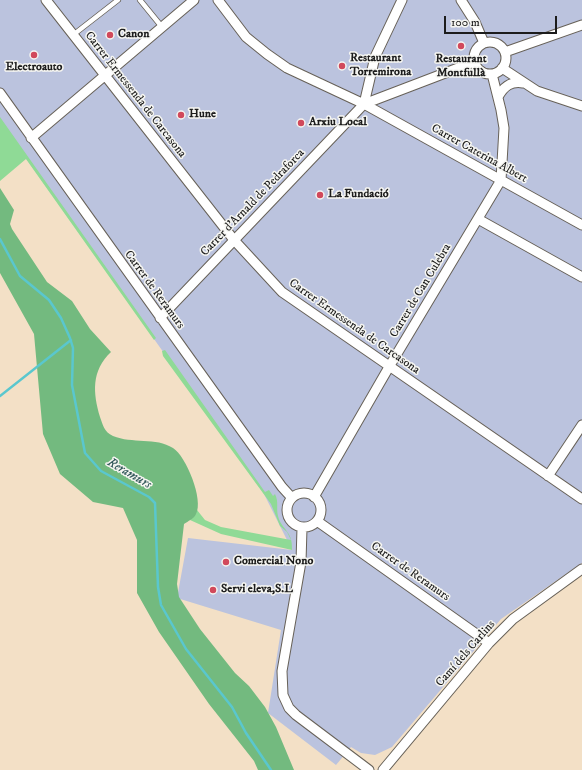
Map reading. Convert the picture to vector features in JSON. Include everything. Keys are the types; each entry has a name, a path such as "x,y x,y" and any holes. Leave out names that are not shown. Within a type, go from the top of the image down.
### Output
{"street":[{"name":"Carrer Ermessenda de Carcasona","path":"46,0 104,76 234,240 282,292 582,500"},
{"path":"31,138 194,0"},
{"name":"Carrer Caterina Albert","path":"218,0 237,27 267,54 287,68 364,104 582,225"},
{"path":"364,104 375,57 402,0"},
{"path":"461,0 475,22 484,43"},
{"path":"504,52 582,25"},
{"path":"488,42 498,44 504,52 505,62 502,68 492,74 480,70 474,62 475,51 484,43 488,42"},
{"path":"364,104 474,62"},
{"path":"502,68 537,91 582,106"},
{"path":"492,74 504,128 501,180"},
{"path":"498,98 502,90 511,83 526,83"},
{"name":"Carrer de Reramurs","path":"0,94 282,487 292,498"},
{"name":"Carrer d'Arnald de Pedraforca","path":"160,318 364,104"},
{"name":"Carrer de Can Culebra","path":"314,497 389,367 501,180"},
{"path":"478,219 582,276"},
{"path":"548,476 582,425"},
{"path":"302,494 308,494 314,497 320,506 320,515 317,521 309,527 302,528 290,521 286,512 287,505 292,498 302,494"},
{"name":"Carrer de Reramurs","path":"317,521 489,643"},
{"path":"302,528 301,562 282,670 283,695 289,708 296,715 369,770"},
{"name":"Camí dels Carlins","path":"383,770 489,643 513,618 582,569"}],"lane":[{"path":"73,35 118,0"},
{"path":"140,0 162,27"}],"shaded area":[{"path":"0,0 582,0 582,563 501,619 392,747 375,755 361,753 351,747 336,765 268,713 281,630 177,598 188,538 292,550 264,494 0,122"}],"green space":[{"path":"0,117 156,338 154,340 26,159 0,181"},
{"path":"0,188 14,210 10,224 12,229 47,282 72,301 90,329 111,352 104,359 95,383 98,408 102,423 106,430 113,436 120,438 128,440 152,441 173,448 188,469 196,489 198,507 194,517 184,524 177,584 179,597 200,629 235,673 249,686 265,707 276,727 294,770 258,770 254,761 209,704 159,632 137,593 137,540 123,508 93,502 60,474 43,434 34,334 0,273"},
{"path":"165,350 265,492 269,490 273,496 275,494 278,516 291,538 292,550 221,534 190,520 197,510 205,520 221,527 291,540 287,532 280,526 271,504 163,356 162,351"}],"waterway":[{"name":"Reramurs","path":"0,239 20,276 49,300 61,318 70,338 73,348 72,385 85,453 101,471 149,497 155,503 158,587 161,605 186,649 232,707 246,733 271,770"},
{"path":"0,396 71,340"}],"place":[{"name":"Canon","path":"110,35"},
{"name":"Restaurant Montfullà","path":"461,46"},
{"name":"Electroauto","path":"34,55"},
{"name":"Restaurant Torremirona","path":"342,66"},
{"name":"Hune","path":"181,115"},
{"name":"Arxiu Local","path":"301,123"},
{"name":"La Fundació","path":"320,195"},
{"name":"Comercial Nono","path":"226,562"},
{"name":"Servi eleva,S.L","path":"213,590"}]}
